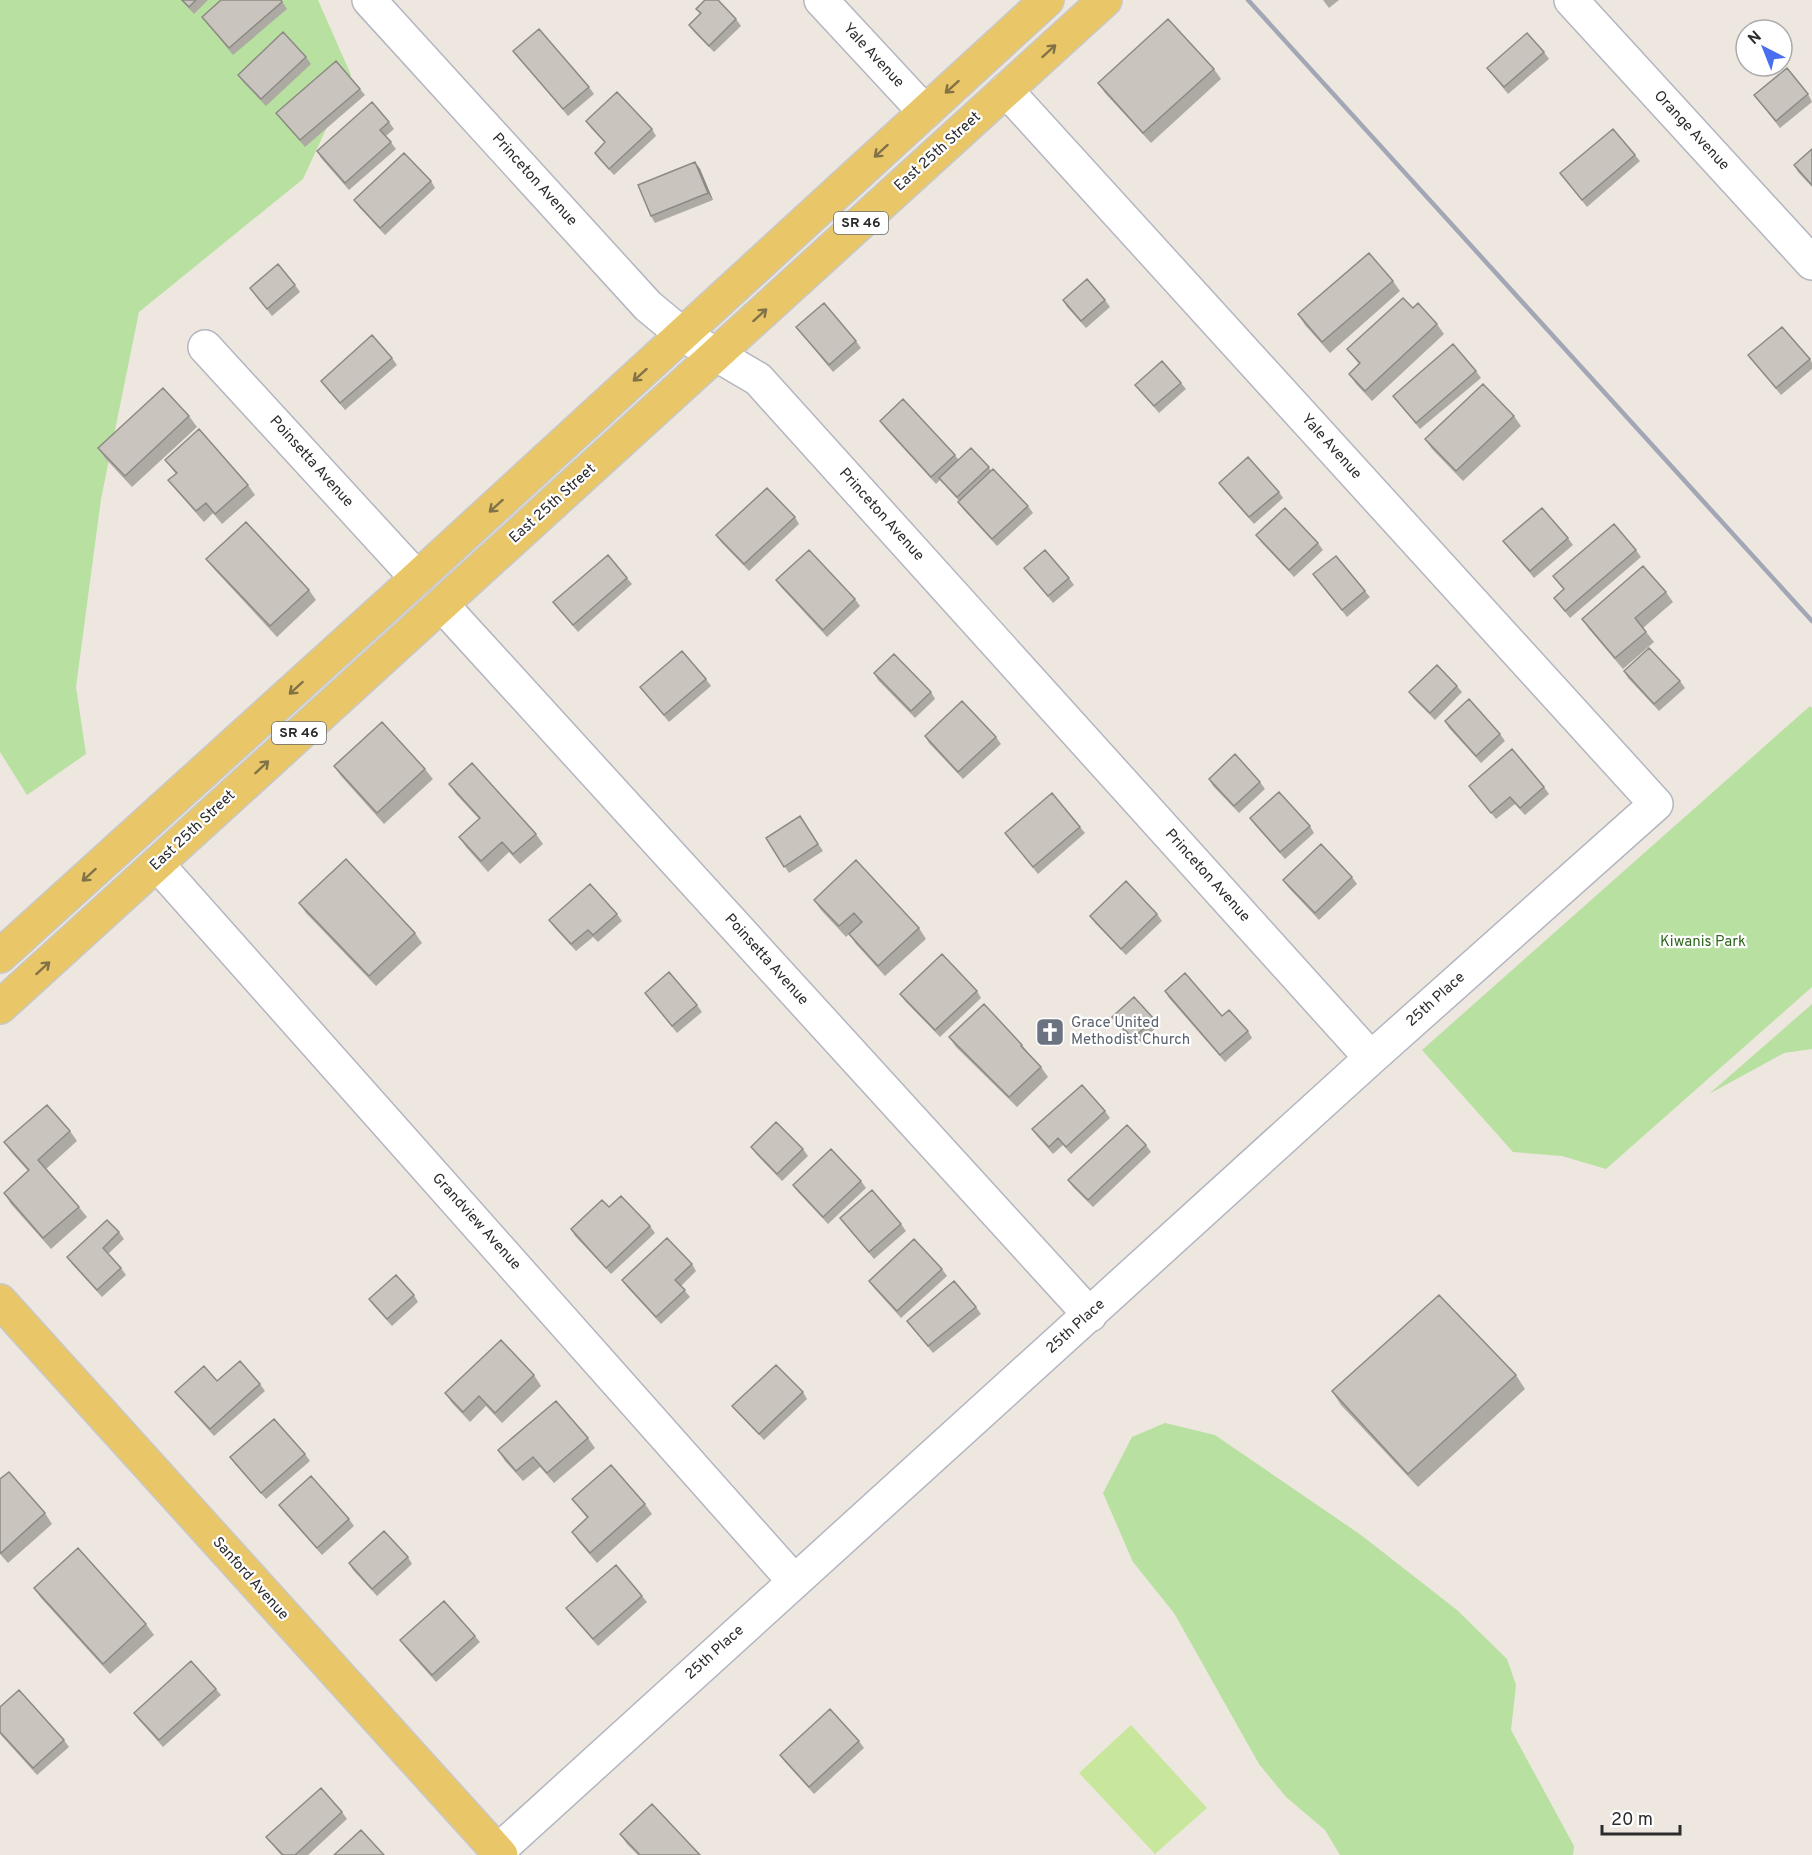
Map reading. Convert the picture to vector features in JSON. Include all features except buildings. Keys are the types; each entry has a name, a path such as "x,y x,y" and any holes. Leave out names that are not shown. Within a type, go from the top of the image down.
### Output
{"main road":[{"name":"SR 46","path":"0,956 417,578 1047,0"},
{"name":"East 25th Street","path":"0,1007 1105,0"},
{"path":"310,723 327,687 412,608 417,578"},
{"name":"Sanford Avenue","path":"0,1301 499,1853"}],"street":[{"name":"Princeton Avenue","path":"369,0 648,306 683,335 758,379 1371,1058"},
{"name":"Yale Avenue","path":"821,0 925,112"},
{"name":"Orange Avenue","path":"1571,0 1812,263"},
{"name":"Yale Avenue","path":"1006,90 1656,804"},
{"name":"Poinsetta Avenue","path":"205,346 417,578"},
{"name":"Poinsetta Avenue","path":"442,605 1090,1315"},
{"name":"25th Place","path":"499,1853 794,1581 1371,1058 1656,804"},
{"name":"Grandview Avenue","path":"157,864 794,1581"}],"green space":[{"path":"0,0 318,0 351,75 303,179 139,312 101,499 76,687 86,754 27,795 0,752"},
{"name":"Kiwanis Park","path":"1810,706 1812,708 1812,987 1606,1169 1562,1156 1513,1152 1422,1050"},
{"path":"1812,1004 1812,1049 1784,1053 1709,1094"},
{"path":"1165,1423 1215,1435 1361,1535 1457,1610 1507,1659 1516,1685 1511,1730 1574,1846 1573,1855 1340,1855 1325,1830 1286,1797 1259,1764 1174,1613 1133,1562 1103,1493 1132,1437"},
{"path":"1131,1725 1207,1808 1155,1854 1079,1773"}],"railway":[{"path":"1248,0 1812,621"}],"place":[{"name":"Grace United Methodist Church","path":"1050,1032"}]}
